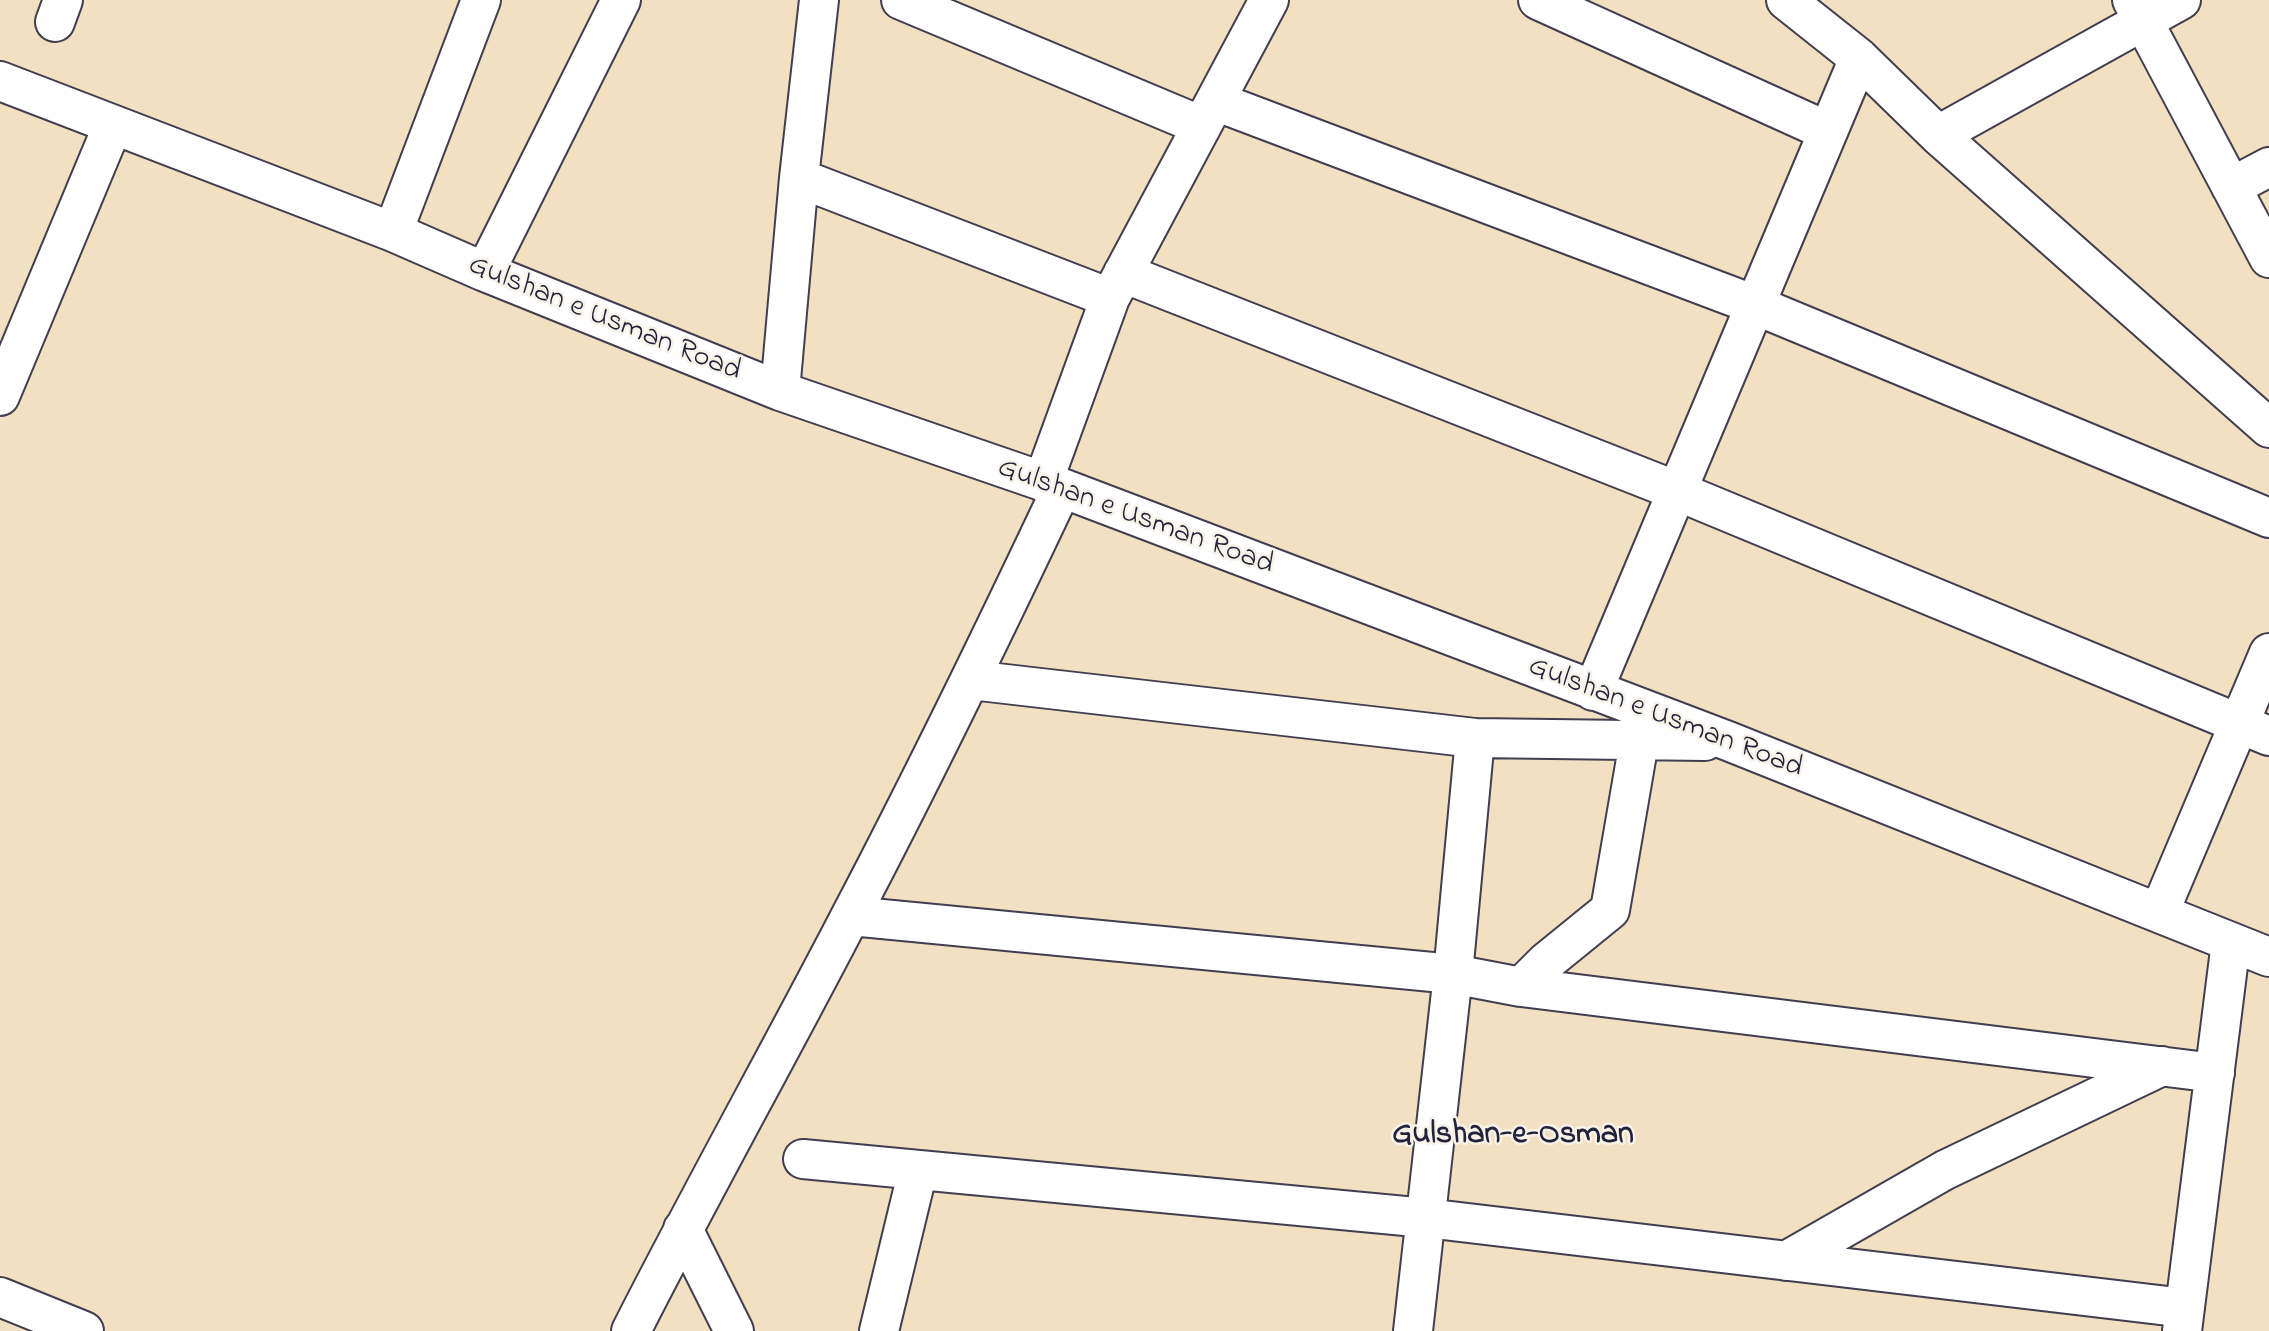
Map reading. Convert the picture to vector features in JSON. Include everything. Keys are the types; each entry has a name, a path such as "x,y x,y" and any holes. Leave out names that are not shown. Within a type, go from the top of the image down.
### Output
{"street":[{"path":"393,232 481,0"},
{"path":"485,272 621,0"},
{"path":"780,391 799,178 819,0"},
{"path":"901,0 1209,113 1755,305 2269,518"},
{"path":"631,1331 682,1229 851,916 971,680 1052,485 1117,286 1269,0"},
{"path":"1538,0 1827,131"},
{"path":"1786,0 1859,58 1938,135 2269,428"},
{"path":"1938,135 2138,10 2181,0"},
{"path":"2138,10 2269,258"},
{"path":"1593,691 1859,58"},
{"name":"Gulshan e Usman Road","path":"0,80 393,232 780,391 1052,485 1728,741 2269,957"},
{"path":"0,396 113,125"},
{"path":"2231,187 2269,167"},
{"path":"799,178 1117,286 1677,491 2255,729"},
{"path":"2159,913 2255,729 2269,653"},
{"path":"971,680 1475,738 1728,741"},
{"path":"1413,1331 1453,974 1475,738"},
{"path":"1521,987 1546,962 1610,910 1639,741"},
{"path":"851,916 1453,974 1521,987 2215,1073"},
{"path":"803,1159 1426,1218 1786,1261 2184,1320 2231,942"},
{"path":"1786,1261 1945,1170 2162,1066"},
{"path":"879,1331 918,1170"},
{"path":"682,1229 734,1331"},
{"path":"0,1297 83,1331"}],"district":[{"name":"Gulshan-e-Osman","path":"1513,1137"}]}
